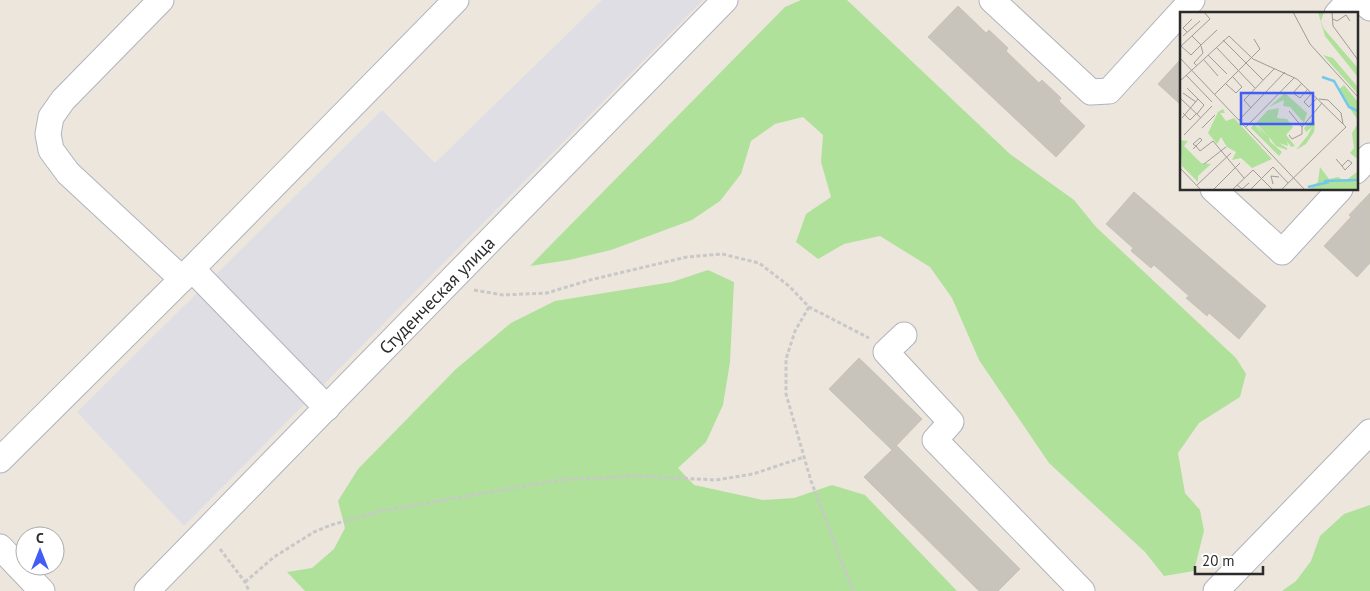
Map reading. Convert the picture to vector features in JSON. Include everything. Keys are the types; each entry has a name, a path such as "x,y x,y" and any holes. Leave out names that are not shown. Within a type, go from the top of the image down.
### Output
{"street":[{"path":"161,0 63,100 51,117 48,134 51,150 68,173 187,274 327,408"},
{"path":"0,460 187,274 456,0"},
{"name":"Студенческая улица","path":"146,591 725,0"},
{"path":"992,0 1091,92 1109,92 1180,13"},
{"path":"1181,12 1192,0"},
{"path":"1339,12 1350,0"},
{"path":"1361,0 1370,8"},
{"path":"1358,169 1370,156"},
{"path":"1214,190 1282,252 1339,190"},
{"path":"904,335 886,352 951,422 935,440 1082,591"},
{"path":"1216,591 1370,432"},
{"path":"0,547 42,591"}],"path":[{"path":"446,285 502,295 547,293 590,280 687,257 722,254 760,264 788,286 808,307 868,337 886,352"},
{"path":"808,307 795,331 786,358 786,394 820,507 853,591"},
{"path":"246,582 274,557 314,532 331,525 381,511 559,480 636,476 716,480 753,474 804,457"},
{"path":"206,530 246,582 250,591"}],"shaded area":[{"path":"602,0 703,0 184,526 77,412 382,110 435,163"}],"green space":[{"path":"801,0 847,0 1010,154 1074,200 1096,227 1236,358 1246,374 1240,397 1199,423 1178,453 1185,493 1200,510 1204,531 1194,571 1164,576 1145,552 1049,463 979,360 952,298 930,267 880,236 844,244 818,259 796,242 806,214 831,197 821,162 823,135 803,117 775,124 751,141 741,174 720,201 692,220 611,250 569,260 530,266 785,7"},
{"path":"708,270 734,282 730,362 723,405 706,442 678,468 694,485 763,500 794,498 832,485 865,495 957,591 305,591 287,572 312,568 334,549 345,528 338,501 358,469 456,369 511,323 555,301 672,282"},
{"path":"1370,505 1370,591 1282,591 1296,581 1311,561 1320,536 1344,514"}],"building":[{"path":"958,6 986,33 989,30 1008,48 1006,51 1039,83 1042,80 1061,98 1059,101 1085,126 1056,157 928,37"},
{"path":"1180,60 1180,104 1158,84"},
{"path":"1134,192 1266,306 1239,339 1209,313 1207,316 1186,298 1189,296 1154,265 1151,268 1131,251 1133,248 1106,224"},
{"path":"1370,193 1370,263 1357,277 1324,246"},
{"path":"859,358 922,419 895,447 897,446 1020,569 998,591 979,591 864,477 892,450 829,389"}]}
